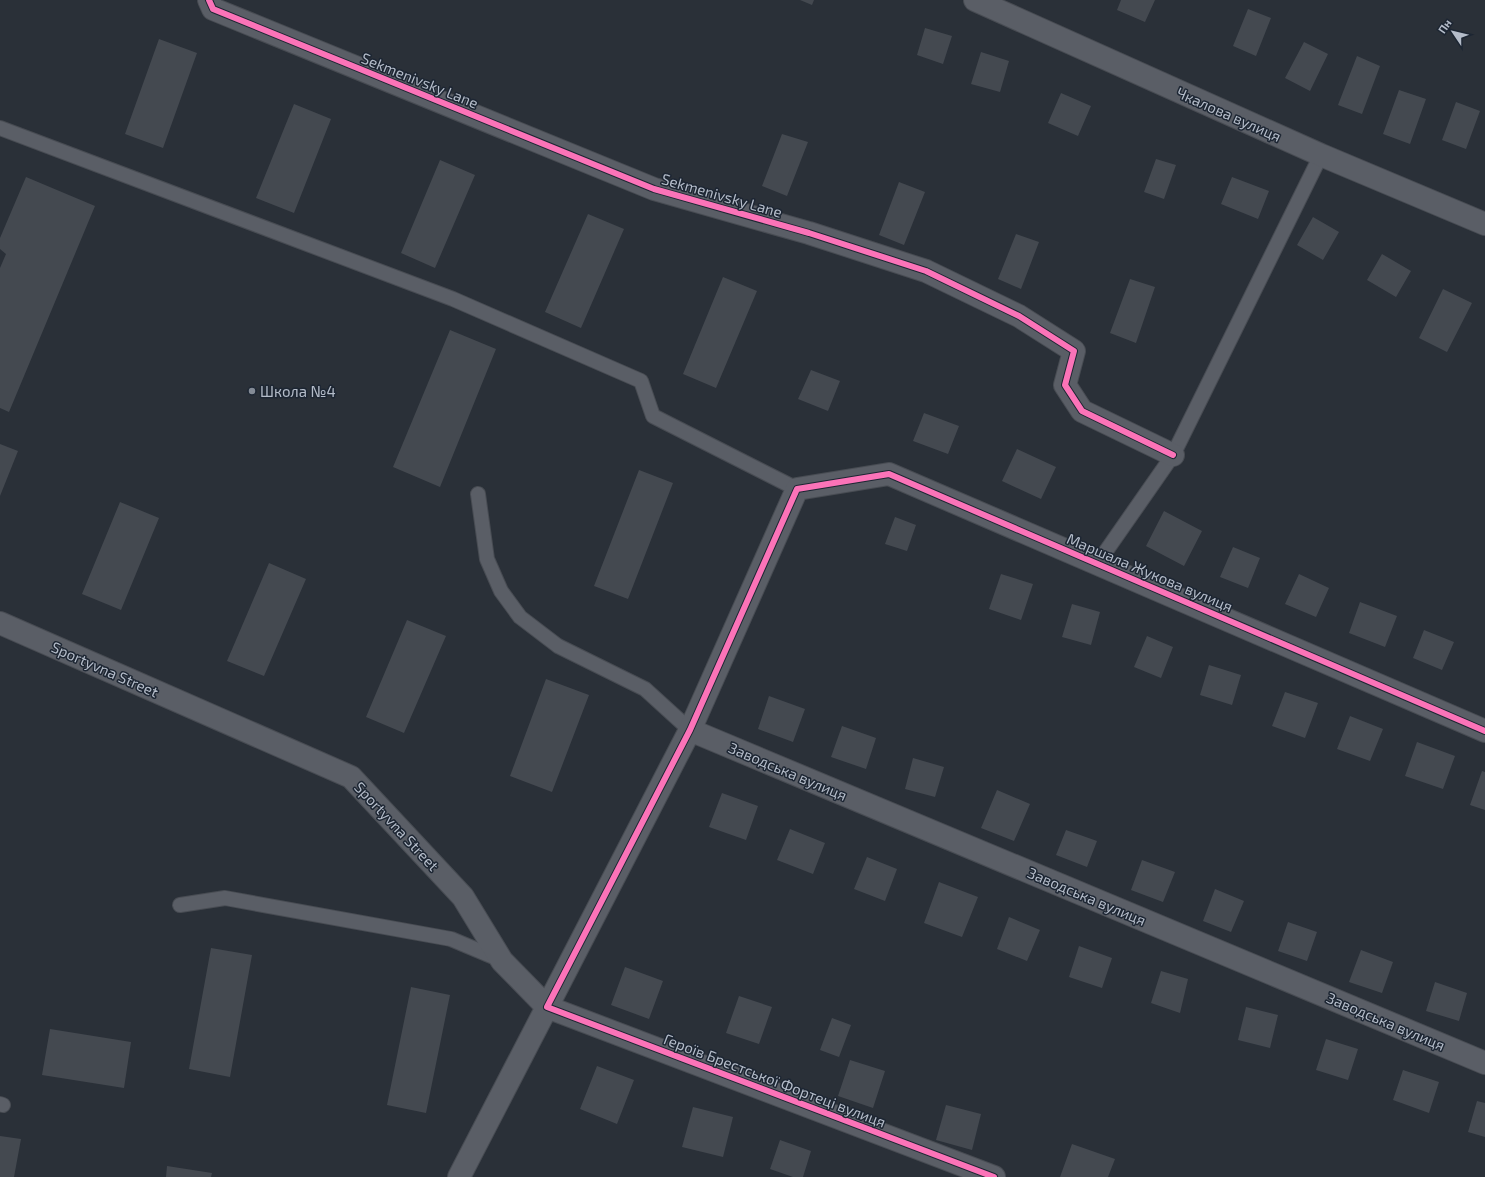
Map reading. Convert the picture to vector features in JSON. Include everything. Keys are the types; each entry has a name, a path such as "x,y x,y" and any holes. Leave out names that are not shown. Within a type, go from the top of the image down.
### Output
{"street":[{"name":"Sekmenivsky Lane","path":"209,0 213,9 654,189 809,233 933,274 1019,316 1074,351 1065,385 1082,411 1173,455"},
{"name":"Чкалова вулиця","path":"975,0 1321,155 1485,224"},
{"name":"Маршала Жукова вулиця","path":"797,488 889,474 1485,731"},
{"path":"459,1177 690,730 797,488"},
{"name":"Sportyvna Street","path":"0,623 351,777 463,897 502,961 547,1007"},
{"name":"Заводська вулиця","path":"690,730 1485,1063"},
{"name":"Героїв Брестської Фортеці вулиця","path":"547,1007 994,1177"}],"lane":[{"path":"0,128 453,299 641,381 653,416 797,488"},
{"path":"1097,564 1173,455 1321,155"},
{"path":"478,494 487,559 501,591 520,617 558,646 645,689 690,730"},
{"path":"180,905 225,898 451,940 502,961"}],"building":[{"path":"800,0 814,0 812,5"},
{"path":"1121,0 1155,0 1145,22 1117,10"},
{"path":"1248,9 1271,18 1256,56 1233,46"},
{"path":"925,28 952,36 943,64 917,55"},
{"path":"159,39 197,53 163,148 125,134"},
{"path":"1304,42 1328,54 1310,91 1285,78"},
{"path":"981,52 1009,61 1000,92 971,84"},
{"path":"1357,56 1380,66 1362,114 1338,105"},
{"path":"1399,90 1426,99 1410,144 1383,134"},
{"path":"1061,93 1091,106 1078,136 1048,123"},
{"path":"1456,102 1480,111 1466,149 1442,140"},
{"path":"294,104 331,119 294,213 256,198"},
{"path":"782,134 808,142 787,196 762,186"},
{"path":"1156,159 1176,165 1164,199 1144,192"},
{"path":"440,160 475,175 435,268 401,253"},
{"path":"26,177 95,206 9,412 0,408 0,268 6,254 0,249 0,238"},
{"path":"1232,177 1269,191 1258,219 1221,204"},
{"path":"899,182 925,192 904,245 879,235"},
{"path":"588,214 624,229 581,328 545,312"},
{"path":"1313,217 1339,232 1323,260 1297,245"},
{"path":"1016,234 1039,242 1021,289 998,279"},
{"path":"1382,254 1411,271 1396,297 1367,280"},
{"path":"723,277 757,291 716,388 683,374"},
{"path":"1130,279 1155,287 1136,343 1110,333"},
{"path":"1443,289 1472,303 1447,352 1419,338"},
{"path":"450,330 496,349 440,487 393,467"},
{"path":"811,370 840,381 828,411 798,399"},
{"path":"924,413 959,426 948,454 913,441"},
{"path":"0,444 18,451 0,496"},
{"path":"1017,449 1056,467 1041,499 1002,481"},
{"path":"639,470 673,483 628,599 594,586"},
{"path":"120,502 159,518 121,610 82,594"},
{"path":"1164,511 1202,531 1184,566 1146,546"},
{"path":"895,517 916,525 907,551 885,544"},
{"path":"1233,547 1260,558 1248,588 1220,577"},
{"path":"269,563 306,579 264,676 227,661"},
{"path":"1001,574 1033,584 1021,620 989,609"},
{"path":"1299,574 1329,588 1316,617 1285,604"},
{"path":"1360,602 1397,616 1385,647 1349,633"},
{"path":"1072,604 1100,612 1091,645 1062,637"},
{"path":"407,620 446,636 404,733 366,717"},
{"path":"1424,630 1454,642 1442,670 1413,658"},
{"path":"1147,636 1173,647 1161,678 1134,667"},
{"path":"1209,665 1241,675 1232,705 1200,695"},
{"path":"546,679 589,695 552,792 510,776"},
{"path":"1285,692 1318,703 1305,738 1272,726"},
{"path":"769,696 805,709 793,742 758,729"},
{"path":"1350,716 1383,729 1370,761 1337,749"},
{"path":"842,726 876,738 866,769 831,757"},
{"path":"1417,742 1455,756 1443,789 1405,776"},
{"path":"913,758 944,767 935,797 905,789"},
{"path":"1482,771 1485,772 1485,810 1470,805"},
{"path":"997,790 1030,804 1014,841 981,828"},
{"path":"722,793 758,806 746,840 709,827"},
{"path":"790,829 825,843 813,874 777,860"},
{"path":"1066,830 1097,841 1087,867 1056,855"},
{"path":"867,857 897,869 885,901 854,889"},
{"path":"1142,860 1175,872 1163,902 1131,890"},
{"path":"939,882 978,897 962,937 924,923"},
{"path":"1215,889 1244,901 1231,932 1203,921"},
{"path":"1009,917 1040,930 1027,961 997,949"},
{"path":"1288,922 1317,932 1307,961 1278,951"},
{"path":"1079,946 1112,958 1102,988 1069,977"},
{"path":"211,948 252,955 230,1077 189,1069"},
{"path":"1361,950 1393,962 1382,993 1349,982"},
{"path":"625,967 663,981 649,1019 611,1005"},
{"path":"1161,971 1188,979 1180,1013 1151,1003"},
{"path":"1435,982 1467,993 1459,1021 1426,1011"},
{"path":"411,987 450,995 426,1113 387,1105"},
{"path":"739,996 772,1007 759,1044 726,1033"},
{"path":"1246,1007 1278,1015 1270,1048 1238,1040"},
{"path":"832,1018 851,1025 839,1057 820,1050"},
{"path":"50,1029 131,1042 124,1088 42,1075"},
{"path":"1326,1039 1358,1049 1348,1080 1316,1070"},
{"path":"850,1060 885,1071 873,1108 838,1096"},
{"path":"597,1066 634,1080 617,1124 580,1109"},
{"path":"1403,1070 1439,1082 1429,1113 1393,1100"},
{"path":"1477,1101 1485,1103 1485,1137 1468,1132"},
{"path":"946,1105 981,1114 972,1150 936,1140"},
{"path":"693,1107 733,1117 723,1157 682,1147"},
{"path":"0,1136 21,1139 14,1177 0,1177"},
{"path":"780,1140 811,1151 803,1177 793,1177 770,1169"},
{"path":"1072,1144 1115,1159 1108,1177 1060,1177"},
{"path":"167,1166 212,1173 211,1177 166,1177"}],"cycle path":[{"path":"209,0 213,9 654,189 809,233 926,271 1019,316 1074,351 1065,385 1082,411 1173,455"},
{"path":"994,1177 547,1007 690,730 797,489 889,474 1485,731"}],"place":[{"name":"Школа №4","path":"252,391"}]}
